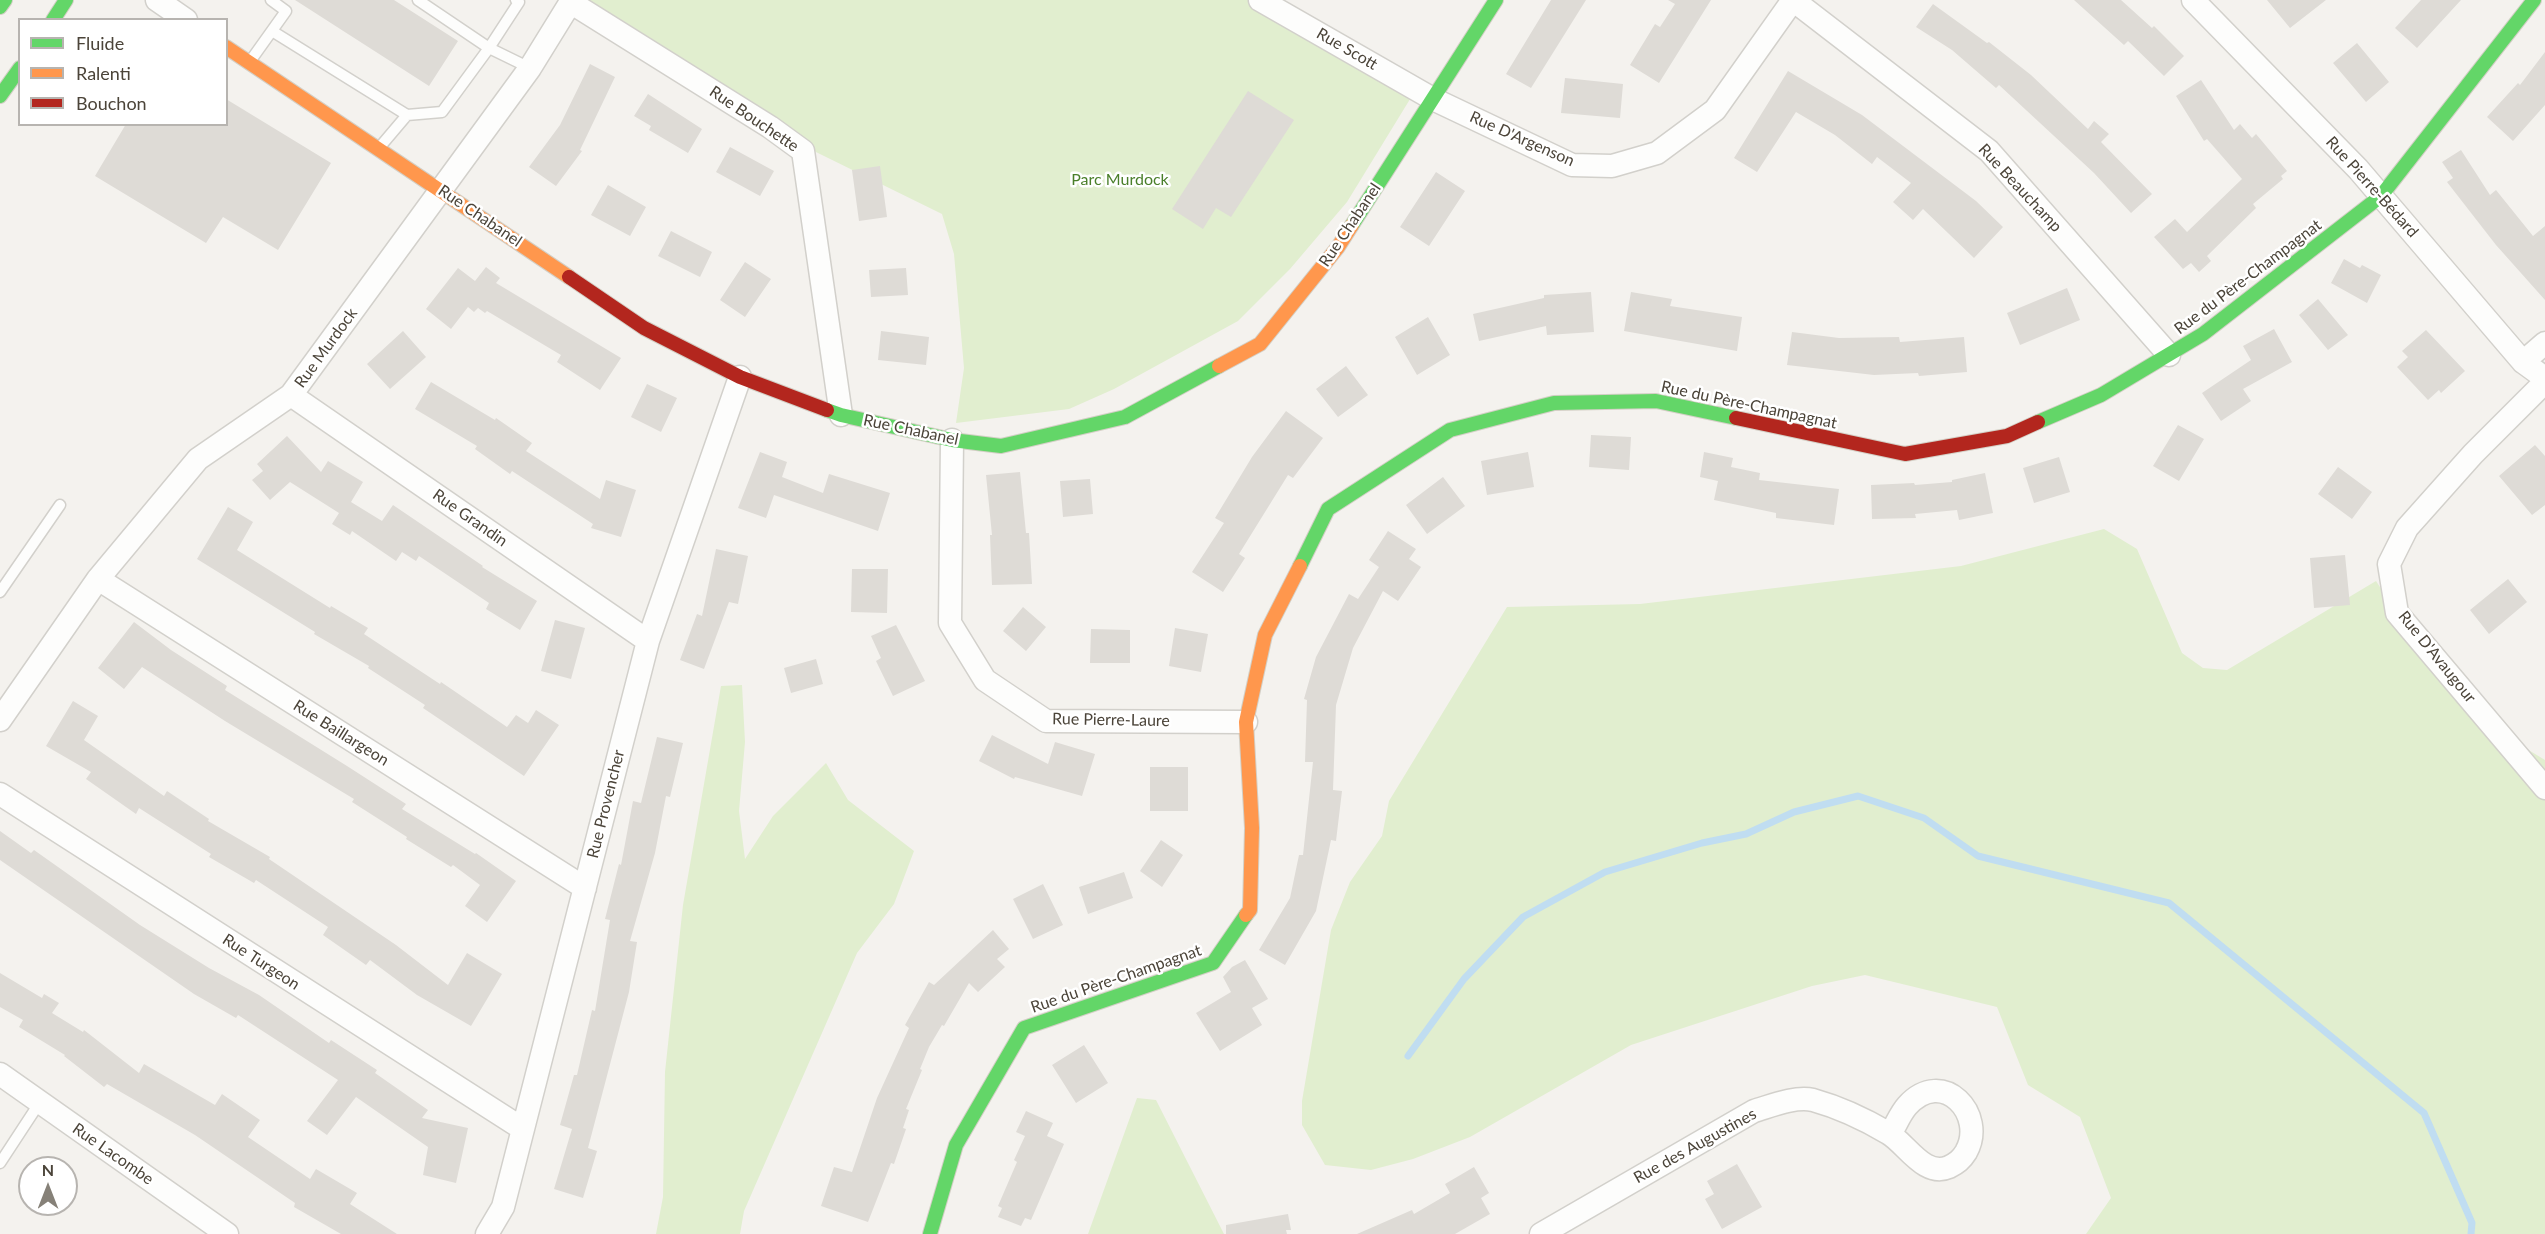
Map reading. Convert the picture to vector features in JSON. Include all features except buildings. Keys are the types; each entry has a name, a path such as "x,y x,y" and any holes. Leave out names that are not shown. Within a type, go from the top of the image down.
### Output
{"street":[{"path":"0,7 5,0"},
{"path":"54,18 66,0"},
{"path":"157,0 183,18"},
{"name":"Rue Scott","path":"1260,0 1433,99"},
{"name":"Rue Chabanel","path":"228,48 644,328 740,377 841,415 952,440 1001,446 1125,417 1260,344 1338,247 1496,0"},
{"name":"Rue D'Argenson","path":"1433,99 1572,165 1612,166 1657,153 1715,110 1793,0"},
{"name":"Rue Beauchamp","path":"1793,0 1989,151 2169,355"},
{"name":"Rue Pierre-Bédard","path":"2193,0 2381,196 2523,362 2545,378"},
{"name":"Rue du Père-Champagnat","path":"930,1234 956,1145 1024,1028 1213,963 1250,910 1252,828 1246,722 1265,635 1328,509 1450,430 1554,403 1656,401 1905,454 2007,436 2101,395 2203,334 2381,196 2534,0"},
{"name":"Rue Murdock","path":"0,720 98,579 198,459 291,395 530,69 571,1"},
{"name":"Rue Bouchette","path":"571,1 770,127 803,151 841,415"},
{"path":"0,96 18,71"},
{"path":"2523,362 2545,343"},
{"name":"Rue Provencher","path":"487,1234 503,1207 648,641 740,377"},
{"name":"Rue D'Avaugour","path":"2545,382 2473,454 2407,528 2389,564 2397,613 2545,788"},
{"name":"Rue Grandin","path":"291,395 648,641"},
{"name":"Rue Pierre-Laure","path":"952,440 950,623 985,680 1046,721 1246,722"},
{"name":"Rue Baillargeon","path":"98,579 585,888"},
{"name":"Rue Turgeon","path":"0,794 523,1129"},
{"name":"Rue Lacombe","path":"0,1074 227,1234"},
{"name":"Rue des Augustines","path":"1541,1234 1754,1111 1810,1099 1856,1117 1890,1134"}],"lane":[{"path":"249,63 286,11 271,0"},
{"path":"418,0 489,48 530,69"},
{"path":"272,31 407,115 442,112 489,48 519,2 516,0"},
{"path":"379,148 407,115"},
{"path":"0,592 60,505"},
{"path":"0,1163 40,1102"}],"green space":[{"name":"Parc Murdock","path":"584,0 1274,0 1415,91 1347,202 1290,269 1238,321 1114,389 1069,409 956,423 964,368 954,254 942,214 763,126"},
{"path":"2104,529 2137,549 2182,653 2203,668 2227,670 2376,581 2397,613 2507,737 2545,760 2545,1234 2086,1234 2111,1198 2080,1117 2028,1085 1997,1007 1865,975 1812,986 1631,1045 1470,1137 1413,1159 1371,1170 1325,1165 1302,1125 1302,1101 1331,930 1350,882 1382,836 1389,801 1507,607 1640,604 1961,566"},
{"path":"742,685 745,742 739,811 745,859 773,816 826,763 848,800 914,851 894,904 857,953 744,1211 740,1234 656,1234 663,1197 665,1072 683,905 721,686"},
{"path":"1137,1098 1156,1100 1224,1234 1088,1234"}],"waterway":[{"path":"1408,1056 1464,979 1523,917 1605,872 1702,843 1746,834 1794,812 1858,796 1924,818 1978,856 2169,903 2424,1113 2472,1223 2471,1234"}],"traffic: fast":[{"path":"0,7 5,0"},
{"path":"54,18 66,0"},
{"path":"1352,225 1496,0"},
{"path":"2038,422 2101,395 2203,334 2381,196 2534,0"},
{"path":"0,96 18,71"},
{"path":"827,410 952,440 1001,446 1125,417 1219,366"},
{"path":"1300,566 1328,509 1450,430 1554,403 1656,401 1736,418"},
{"path":"930,1234 956,1145 1024,1028 1213,963 1246,915"}],"traffic: slow":[{"path":"228,48 569,277"},
{"path":"1219,366 1260,344 1338,247 1352,225"},
{"path":"1246,915 1250,910 1252,828 1246,722 1265,635 1300,566"}],"traffic: jam":[{"path":"569,277 644,328 740,377 827,410"},
{"path":"1736,418 1905,454 2007,436 2038,422"}]}
